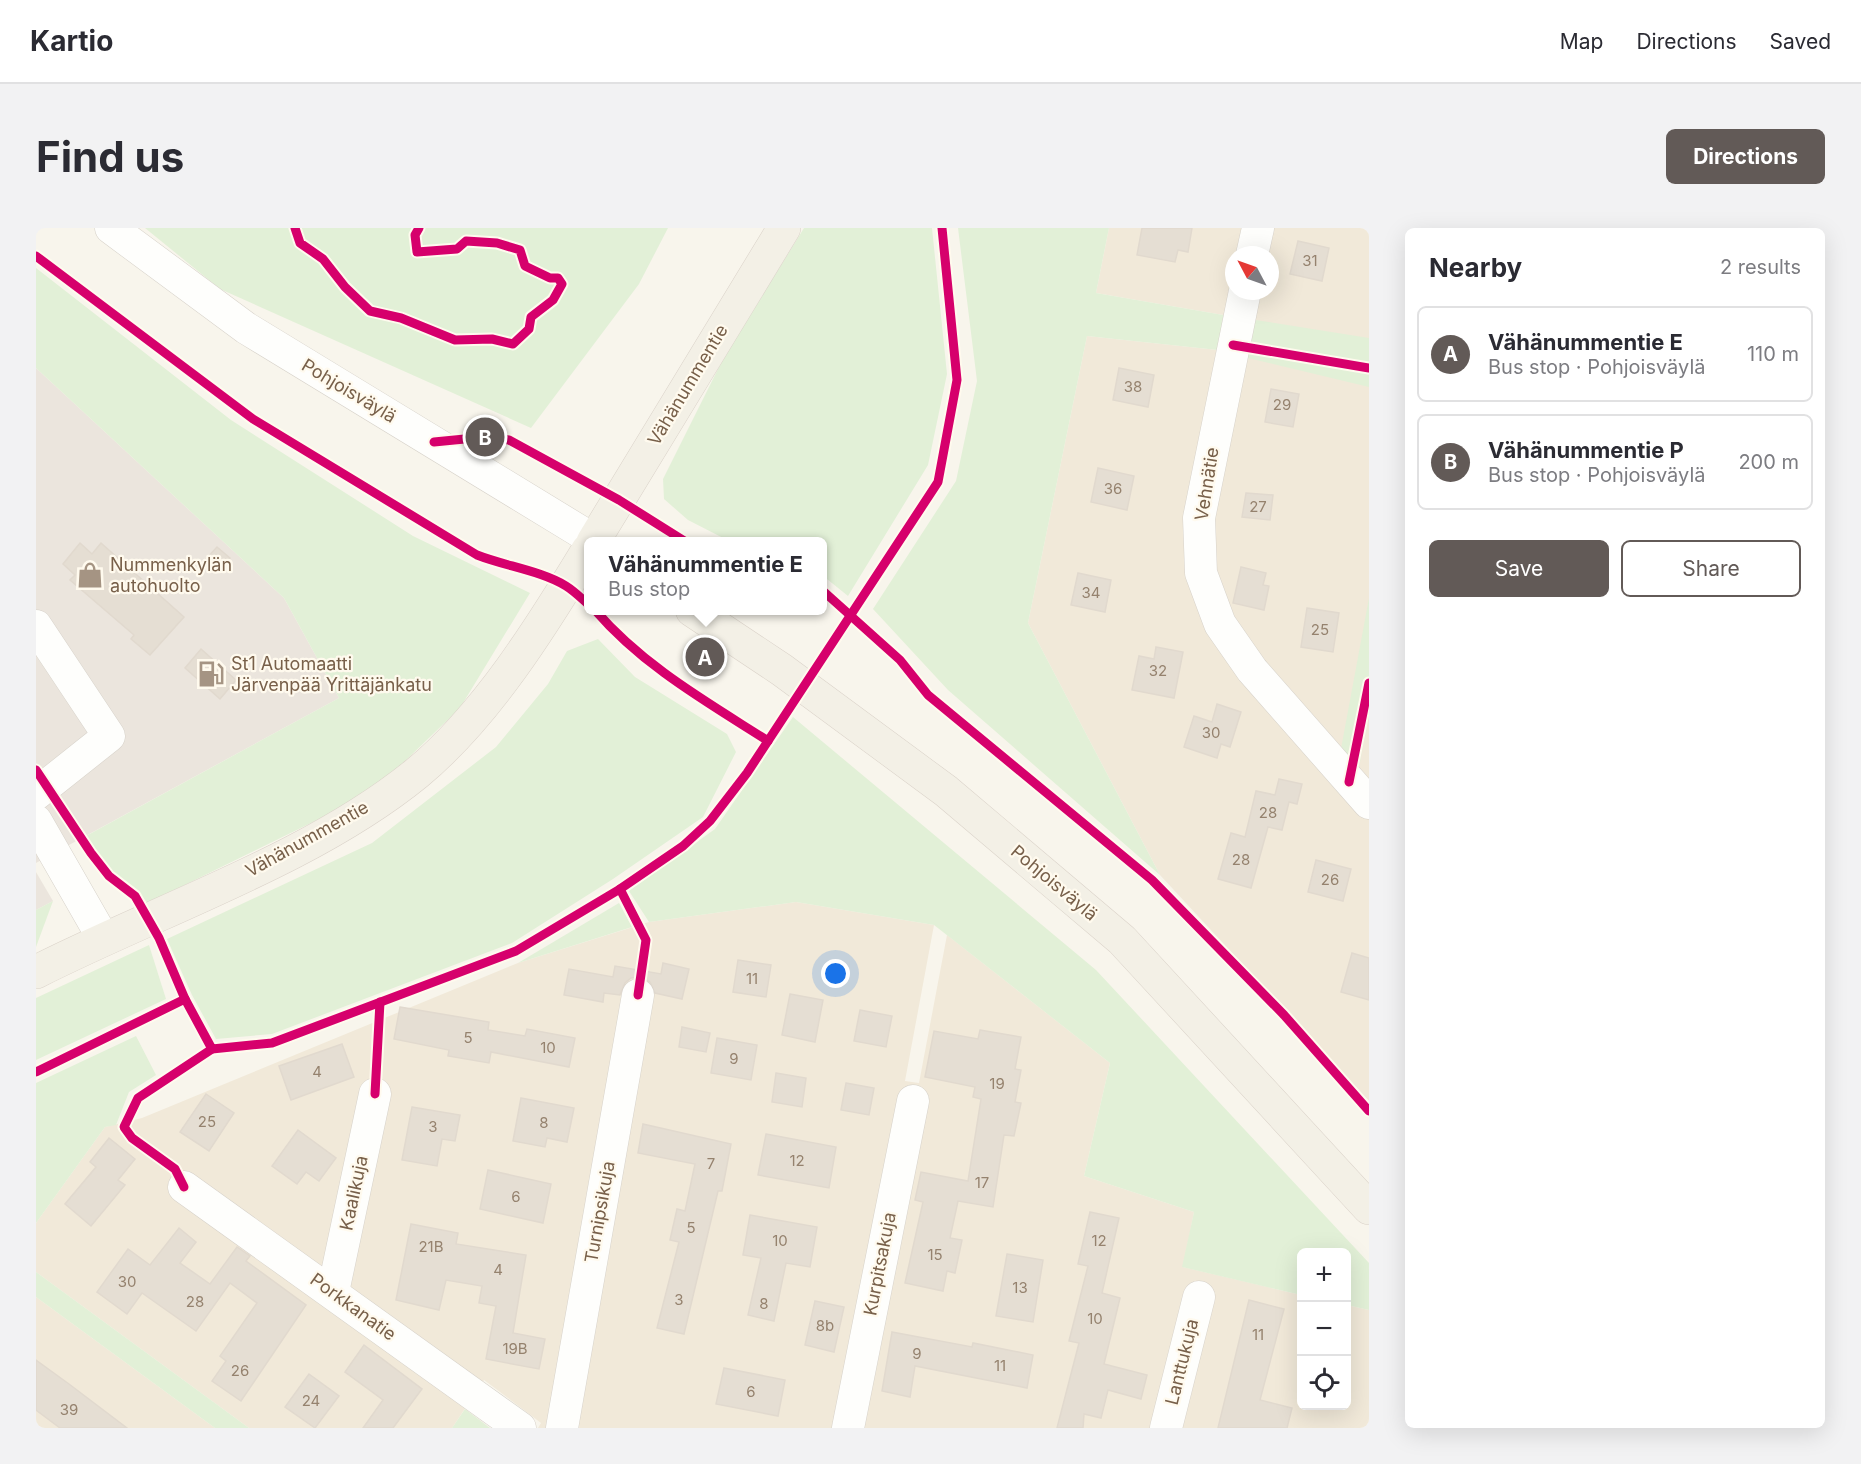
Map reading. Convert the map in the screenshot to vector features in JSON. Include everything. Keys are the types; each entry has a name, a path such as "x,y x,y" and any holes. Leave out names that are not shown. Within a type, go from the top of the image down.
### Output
{"main road":[{"name":"Vähänummentie","path":"597,537 784,228"},
{"name":"Vähänummentie","path":"36,972 103,938 282,856 354,818 417,773 474,715 560,596 584,557"},
{"name":"Pohjoisväylä","path":"699,615 801,684 946,791 1122,940 1369,1208"}],"street":[{"name":"Pohjoisväylä","path":"111,228 246,328 584,537"},
{"path":"1254,246 1258,228"},
{"name":"Vehnätie","path":"1243,300 1199,518 1201,573 1220,624 1252,670 1369,803"},
{"path":"36,626 109,736 36,794"},
{"path":"36,821 103,938"},
{"name":"Turnipsikuja","path":"562,1428 638,995"},
{"name":"Kaalikuja","path":"333,1292 375,1094"},
{"name":"Kurpitsakuja","path":"848,1428 913,1101"},
{"name":"Porkkanatie","path":"184,1187 520,1428"},
{"name":"Lanttukuja","path":"1166,1428 1199,1297"}],"shaded area":[{"path":"1109,228 1369,228 1369,1101 1160,875 1028,623 1087,336 1227,351 1235,317 1096,293"},
{"path":"36,368 284,598 339,698 36,863"},
{"path":"36,872 53,901 36,910"},
{"path":"796,902 934,925 905,1081 919,1083 947,935 1110,1063 1084,1176 1194,1212 1183,1267 1297,1294 1297,1410 1351,1410 1351,1306 1369,1310 1369,1428 538,1428 541,1423 484,1380 452,1428 249,1428 36,1272 36,1223 105,1127 142,1118 518,963 649,922"},
{"path":"36,1297 215,1428 36,1428"}],"green space":[{"path":"145,228 668,228 639,284 531,428 220,289"},
{"path":"804,228 932,228 947,374 928,465 848,596 827,579 827,537 721,537 688,520 664,499 663,479 722,361"},
{"path":"958,228 1109,228 1096,293 1235,317 1227,351 1087,336 1028,623 1160,875 948,690 873,609 956,481 977,381"},
{"path":"36,268 231,420 413,536 530,593 460,708 372,793 148,903 105,865 86,836 339,698 284,598 36,368"},
{"path":"1243,318 1369,338 1369,387 1235,355"},
{"path":"1369,598 1369,715 1357,778 1340,754"},
{"path":"598,639 635,677 727,734 736,752 703,817 613,879 512,943 272,1034 216,1039 192,995 167,939 372,843 496,747 548,684 567,651"},
{"path":"793,717 1096,970 1369,1263 1369,1310 1351,1306 1351,1248 1297,1248 1297,1294 1182,1267 1194,1212 1084,1176 1110,1063 934,925 796,902 649,922 629,891 715,829"},
{"path":"53,901 36,947 36,910"},
{"path":"619,903 632,927 518,963"},
{"path":"149,945 166,999 36,1060 36,998"},
{"path":"136,1036 156,1075 129,1092 116,1125 105,1127 36,1223 36,1083"},
{"path":"36,1272 249,1428 215,1428 36,1297"},
{"path":"465,1409 490,1428 452,1428"}],"building":[{"path":"1142,228 1192,228 1188,252 1178,250 1175,262 1137,255"},
{"path":"1298,241 1329,248 1322,281 1290,274"},
{"path":"1119,368 1154,375 1148,407 1113,400"},
{"path":"1271,389 1299,394 1293,427 1265,422"},
{"path":"1098,468 1134,476 1127,510 1091,502"},
{"path":"1246,493 1273,495 1270,520 1242,517"},
{"path":"80,543 92,554 101,543 184,617 150,655 131,639 134,635 70,580 75,575 63,564"},
{"path":"217,547 230,558 218,572 205,560"},
{"path":"1241,567 1266,573 1263,585 1269,586 1264,610 1233,603"},
{"path":"1078,573 1111,580 1105,612 1071,605"},
{"path":"1307,608 1339,613 1333,652 1301,647"},
{"path":"1156,647 1183,652 1174,698 1132,690 1139,656 1154,659"},
{"name":"St1 Automaatti Järvenpää Yrittäjänkatu","path":"201,649 236,680 220,699 185,668"},
{"path":"1217,704 1241,712 1230,747 1221,744 1217,758 1184,747 1194,716 1212,722"},
{"path":"1279,779 1302,784 1297,804 1289,802 1282,830 1268,827 1251,888 1218,879 1231,833 1245,837 1256,791 1275,795"},
{"path":"1316,860 1351,869 1343,901 1308,892"},
{"path":"1352,953 1369,958 1369,1000 1341,992"},
{"path":"738,960 771,965 766,997 733,992"},
{"path":"663,963 689,969 682,999 655,993 650,982 641,977 631,978 625,983 620,995 604,993 603,1002 564,995 569,969 613,977 615,966 661,974"},
{"path":"790,994 823,1000 815,1042 782,1035"},
{"path":"400,1007 489,1022 488,1030 525,1036 527,1029 575,1038 569,1067 491,1052 489,1063 448,1056 449,1050 394,1039"},
{"path":"860,1010 892,1016 886,1047 854,1041"},
{"path":"682,1027 710,1033 706,1052 679,1047"},
{"path":"980,1030 1021,1037 1015,1069 1021,1070 1015,1102 1021,1103 1014,1136 1004,1135 993,1207 958,1201 950,1238 962,1240 955,1273 947,1271 943,1291 905,1283 923,1202 915,1200 921,1172 968,1181 981,1099 973,1097 975,1087 925,1077 934,1031 978,1039"},
{"path":"717,1038 757,1045 751,1080 711,1073"},
{"path":"342,1044 354,1077 291,1100 279,1066"},
{"path":"776,1073 806,1078 802,1107 772,1102"},
{"path":"846,1083 874,1088 869,1115 841,1110"},
{"path":"206,1094 234,1113 209,1151 180,1132"},
{"path":"521,1098 574,1108 567,1142 547,1138 545,1147 513,1141"},
{"path":"412,1107 460,1115 455,1141 442,1139 437,1166 402,1160"},
{"path":"643,1124 731,1144 722,1191 718,1191 684,1334 657,1328 679,1242 670,1240 677,1209 685,1211 695,1164 638,1153"},
{"path":"298,1130 336,1158 319,1181 306,1172 297,1184 272,1166"},
{"path":"766,1134 836,1147 829,1188 758,1175"},
{"path":"109,1138 135,1159 118,1180 125,1185 91,1226 65,1204 96,1167 90,1162"},
{"path":"488,1170 551,1184 543,1223 480,1209"},
{"path":"1090,1212 1119,1218 1102,1293 1120,1298 1104,1364 1147,1375 1141,1399 1108,1390 1101,1418 1084,1414 1083,1428 1057,1428 1079,1343 1069,1341 1088,1266 1078,1264"},
{"path":"750,1215 817,1227 810,1267 786,1263 774,1321 748,1315 761,1258 743,1255"},
{"path":"411,1224 458,1233 456,1244 526,1255 513,1333 545,1339 539,1369 486,1359 496,1306 479,1303 482,1286 446,1280 439,1310 396,1300"},
{"path":"179,1228 196,1242 180,1263 210,1284 237,1247 250,1256 246,1261 306,1305 241,1401 212,1381 226,1361 220,1356 257,1303 230,1283 196,1331 142,1293 127,1314 97,1292 128,1249 150,1265"},
{"path":"1007,1254 1043,1260 1033,1322 996,1316"},
{"path":"1249,1300 1284,1309 1260,1400 1292,1408 1287,1428 1218,1428"},
{"path":"815,1301 844,1307 834,1352 805,1345"},
{"path":"892,1332 972,1347 973,1343 1033,1355 1027,1388 915,1366 910,1397 882,1391"},
{"path":"364,1345 422,1389 393,1428 363,1428 383,1400 345,1372"},
{"path":"36,1360 127,1428 60,1428 36,1410"},
{"path":"724,1368 785,1380 778,1416 716,1404"},
{"path":"309,1374 339,1396 315,1428 285,1407"}],"cycle path":[{"path":"295,228 300,243 323,259 345,287 370,311 401,318 455,340 492,339 513,344 529,329 531,317 553,300 562,284 558,278 550,278 525,266 520,250 497,243 466,241 457,249 417,252 415,235 419,228"},
{"path":"36,770 109,876 135,896 159,938 185,999 212,1049 272,1043 516,951 620,889 683,846 710,821 747,773 938,482 957,380 942,228"},
{"path":"36,256 253,419 477,555 535,572 569,588 584,601"},
{"path":"1233,345 1369,368"},
{"path":"434,442 485,437 509,440 619,500 678,537"},
{"path":"827,594 900,660 928,695 1152,880 1284,1015 1369,1111"},
{"path":"600,615 655,666 768,741"},
{"path":"1349,782 1369,683"},
{"path":"620,889 646,940 638,995"},
{"path":"36,1072 185,999"},
{"path":"375,1094 380,1002"},
{"path":"184,1187 175,1169 132,1138 124,1127 138,1098 212,1049"}],"place":[{"name":"Vähänummentie P","path":"485,437"},
{"name":"Nummenkylän autohuolto","path":"90,575"},
{"name":"Vähänummentie E","path":"705,657"},
{"name":"St1 Automaatti Järvenpää Yrittäjänkatu","path":"211,674"}]}
